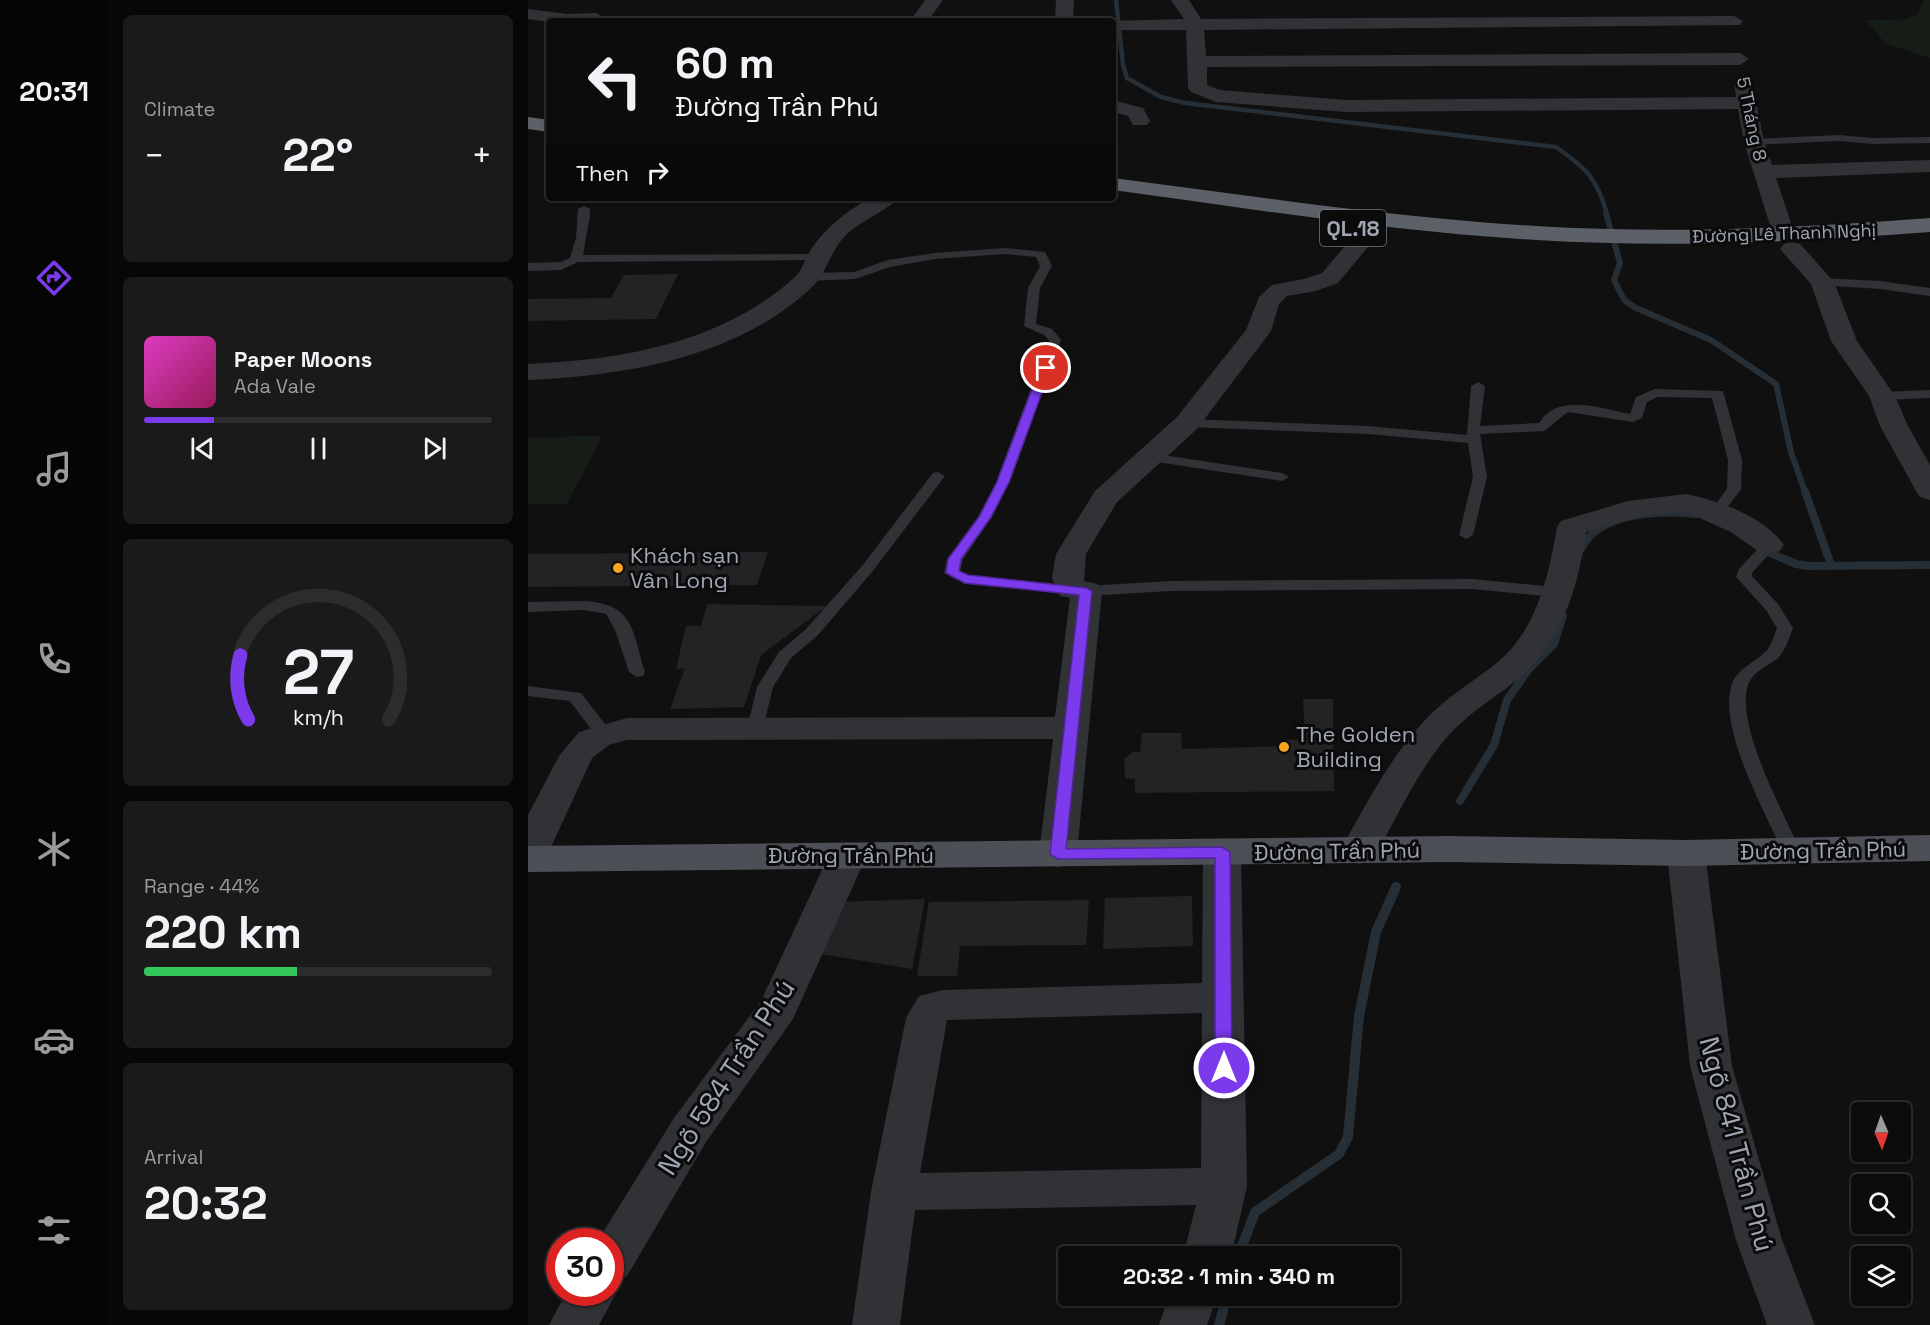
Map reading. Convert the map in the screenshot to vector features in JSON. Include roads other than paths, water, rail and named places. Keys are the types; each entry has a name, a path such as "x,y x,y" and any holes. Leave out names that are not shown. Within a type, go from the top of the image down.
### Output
{"highway":[{"path":"528,115 546,117"},
{"path":"528,123 546,126"},
{"name":"QL.18","path":"1116,185 1189,200 1371,230 1491,242 1594,242"},
{"name":"QL.18","path":"1116,197 1189,200 1594,242"},
{"name":"Đường Lê Thanh Nghị","path":"1788,242 1930,225"},
{"name":"Đường Lê Thanh Nghị","path":"1594,242 1639,244 1930,239"}],"main road":[{"name":"Đường Trần Phú","path":"528,858 1359,850 1686,853 1930,848"}],"street":[{"path":"921,18 934,0"},
{"path":"1064,18 1065,0"},
{"path":"1180,0 1188,6 1194,24 1198,88 1216,96 1346,105 1510,106 1747,103"},
{"path":"1461,0 1486,62 1510,106"},
{"name":"5 Tháng 8","path":"1731,0 1754,142 1788,242"},
{"path":"528,15 557,18"},
{"path":"1116,25 1734,21"},
{"path":"1196,62 1740,59"},
{"path":"1116,107 1137,112 1140,121"},
{"path":"1764,172 1930,166"},
{"path":"528,372 617,364 656,356 705,340 742,323 794,289 845,222 882,201"},
{"path":"1058,854 1071,728 1078,590 1067,578 1071,554 1105,497 1187,423 1258,331 1268,302 1280,290 1308,286 1330,278 1371,230"},
{"path":"1788,242 1822,282 1844,341 1882,396 1894,426 1930,491"},
{"path":"1359,850 1405,769 1449,714 1512,667 1534,644 1556,592 1569,553 1572,527 1585,521 1677,503 1697,505 1716,513 1766,549"},
{"path":"528,858 573,761 585,744 603,733 627,729 1071,728"},
{"path":"1210,1246 1224,1186 1222,852"},
{"name":"Ngõ 841 Trần Phú","path":"1686,853 1711,1066 1759,1240 1791,1325"},
{"name":"Ngõ 584 Trần Phú","path":"624,1239 690,1130 778,1008 848,855"},
{"path":"876,1325 894,1192 927,1018 934,1008 943,1005 1223,997"},
{"path":"894,1192 1224,1186"},
{"path":"573,1325 584,1306"},
{"path":"1183,1325 1190,1306"}],"lane":[{"path":"1754,142 1839,138 1873,141 1930,140"},
{"path":"528,267 570,264 575,259 582,235 584,209"},
{"path":"575,259 812,267 855,275 888,264 935,256 1005,251 1041,254 1046,266 1034,288 1030,326 1048,332 1054,340 1003,482 985,517 955,559 952,573 965,579 1078,590 1170,586 1472,584 1556,592"},
{"path":"1822,282 1880,285 1930,292"},
{"path":"1466,535 1480,477 1474,435 1478,386"},
{"path":"1187,423 1474,435 1544,427 1548,420 1566,408 1633,418 1637,415 1641,400 1655,393 1718,394 1735,460 1734,489 1716,513"},
{"path":"1882,396 1930,394"},
{"path":"1149,457 1282,477"},
{"path":"756,728 765,687 785,655 812,632 867,569 938,476"},
{"path":"1766,549 1744,573 1744,578 1773,607 1785,628 1774,652 1753,666 1739,685 1737,710 1745,745 1791,850"},
{"path":"528,607 590,606 611,610 618,618 638,672"},
{"path":"528,691 575,697 603,733"}],"waterway":[{"path":"1116,0 1123,65 1127,78 1161,97 1185,103 1556,147 1589,175 1599,191 1607,214"},
{"path":"1606,213 1620,263 1614,280 1624,300 1636,308 1711,340 1776,384 1791,452 1805,492"},
{"path":"1805,491 1831,565"},
{"path":"1581,549 1589,537 1601,527 1632,516 1666,513 1697,514"},
{"path":"1763,550 1796,564 1809,566 1930,565"},
{"path":"1460,801 1494,745 1507,700 1529,669 1554,644 1563,616"},
{"path":"1242,1246 1255,1212 1339,1154 1348,1137 1359,1016 1376,932 1396,887"},
{"path":"1219,1325 1224,1306"}],"place":[{"name":"Khách sạn Vân Long","path":"618,568"},
{"name":"The Golden Building","path":"1284,747"}]}
